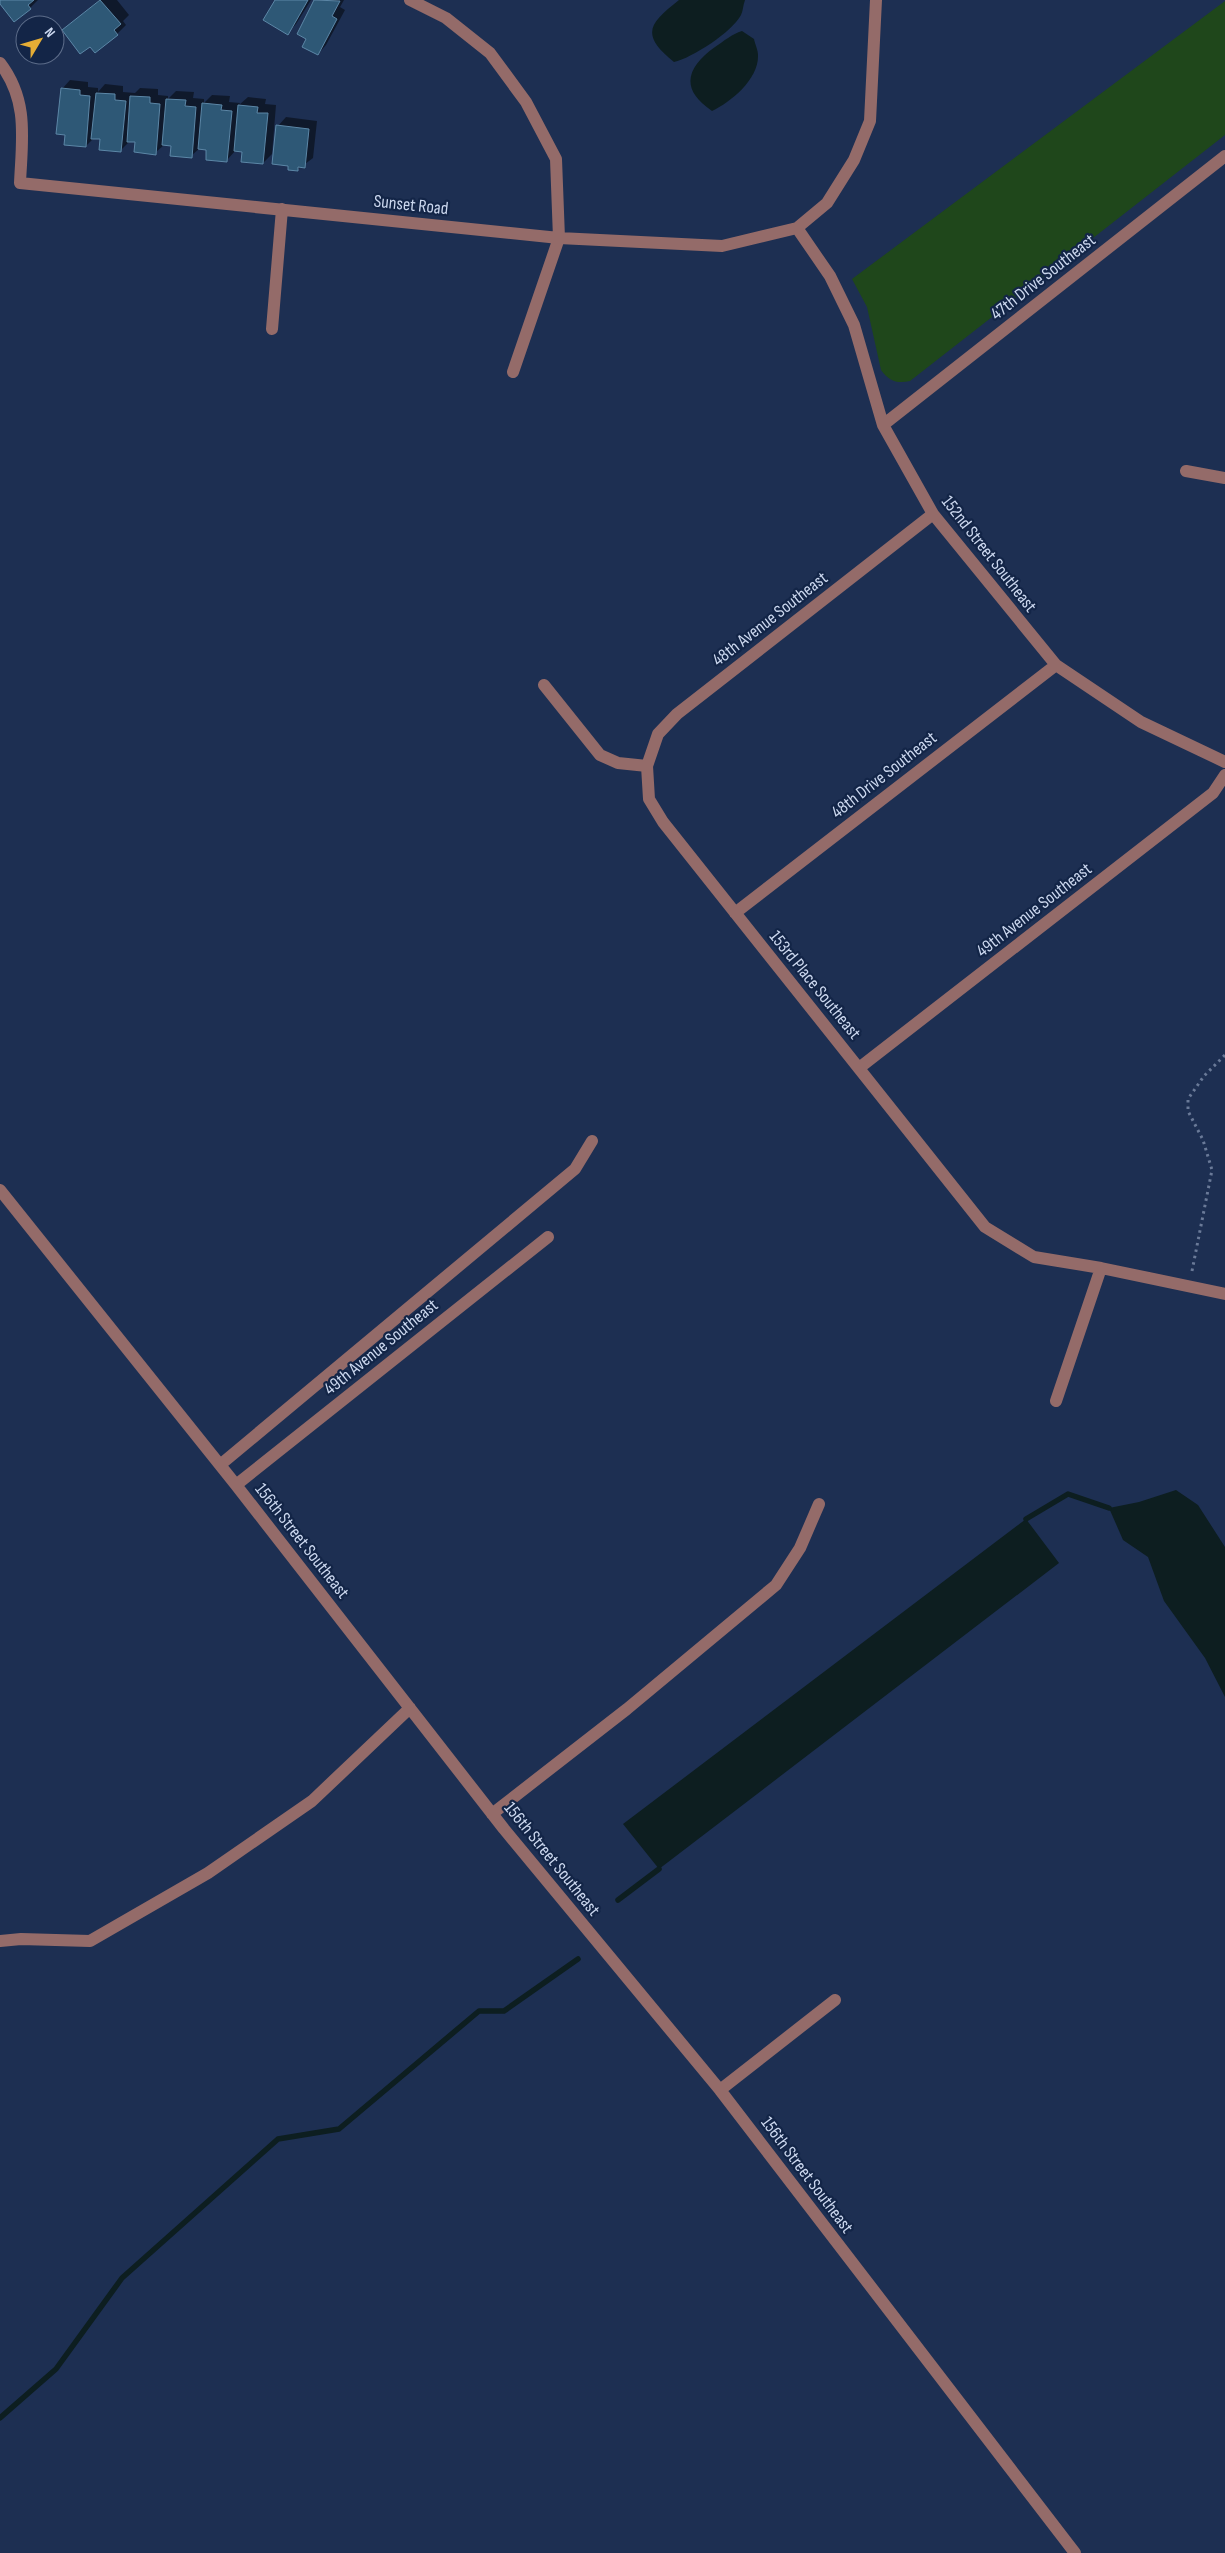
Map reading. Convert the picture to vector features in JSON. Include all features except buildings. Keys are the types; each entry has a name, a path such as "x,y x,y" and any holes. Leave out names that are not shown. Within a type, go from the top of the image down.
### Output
{"street":[{"path":"410,0 446,18 490,53 526,102 556,159 559,238 513,372"},
{"path":"797,228 827,203 854,160 870,121 876,0"},
{"name":"Sunset Road","path":"0,64 9,76 23,116 20,183 559,238 722,246 797,228"},
{"name":"47th Drive Southeast","path":"883,425 1225,156"},
{"path":"272,329 282,209"},
{"name":"152nd Street Southeast","path":"797,228 830,276 854,324 883,425 933,514 1056,666 1141,722 1225,762"},
{"path":"1186,470 1225,478"},
{"name":"48th Avenue Southeast","path":"646,766 658,734 677,714 933,514"},
{"name":"48th Drive Southeast","path":"735,913 1056,666"},
{"path":"544,685 600,755 618,763 646,766"},
{"name":"153rd Place Southeast","path":"646,766 649,799 663,822 985,1227 1034,1257 1101,1268 1225,1294"},
{"name":"49th Avenue Southeast","path":"859,1068 1213,793 1225,775"},
{"path":"220,1465 575,1169 592,1141"},
{"name":"156th Street Southeast","path":"0,1190 220,1465 492,1814 720,2090 1075,2553"},
{"name":"49th Avenue Southeast","path":"236,1486 548,1236"},
{"path":"1056,1401 1101,1268"},
{"path":"492,1814 627,1709 776,1585 800,1548 819,1504"},
{"path":"0,1942 21,1940 90,1941 208,1873 312,1802 410,1708"},
{"path":"720,2090 835,2000"}],"path":[{"path":"1188,1287 1212,1170 1203,1140 1188,1112 1188,1099 1204,1076 1225,1055"}],"green space":[{"path":"1225,1 1225,135 910,381 897,382 887,377 881,370 867,307 852,279"}],"shaded area":[{"path":"679,0 745,0 741,15 721,36 701,50 674,62 656,44 652,29 661,15"},
{"path":"742,31 754,39 757,49 757,64 754,73 735,96 712,111 695,95 691,86 693,70 698,62 715,47"},
{"path":"1176,1490 1198,1505 1225,1547 1225,1697 1205,1658 1164,1601 1148,1557 1123,1540 1109,1508 1139,1502"},
{"path":"1026,1519 1059,1563 659,1869 623,1824"}],"waterway":[{"path":"1026,1519 1068,1494 1109,1508"},
{"path":"618,1900 659,1869"},
{"path":"0,2418 56,2369 122,2278 278,2139 339,2129 479,2011 504,2011 578,1959"}]}
